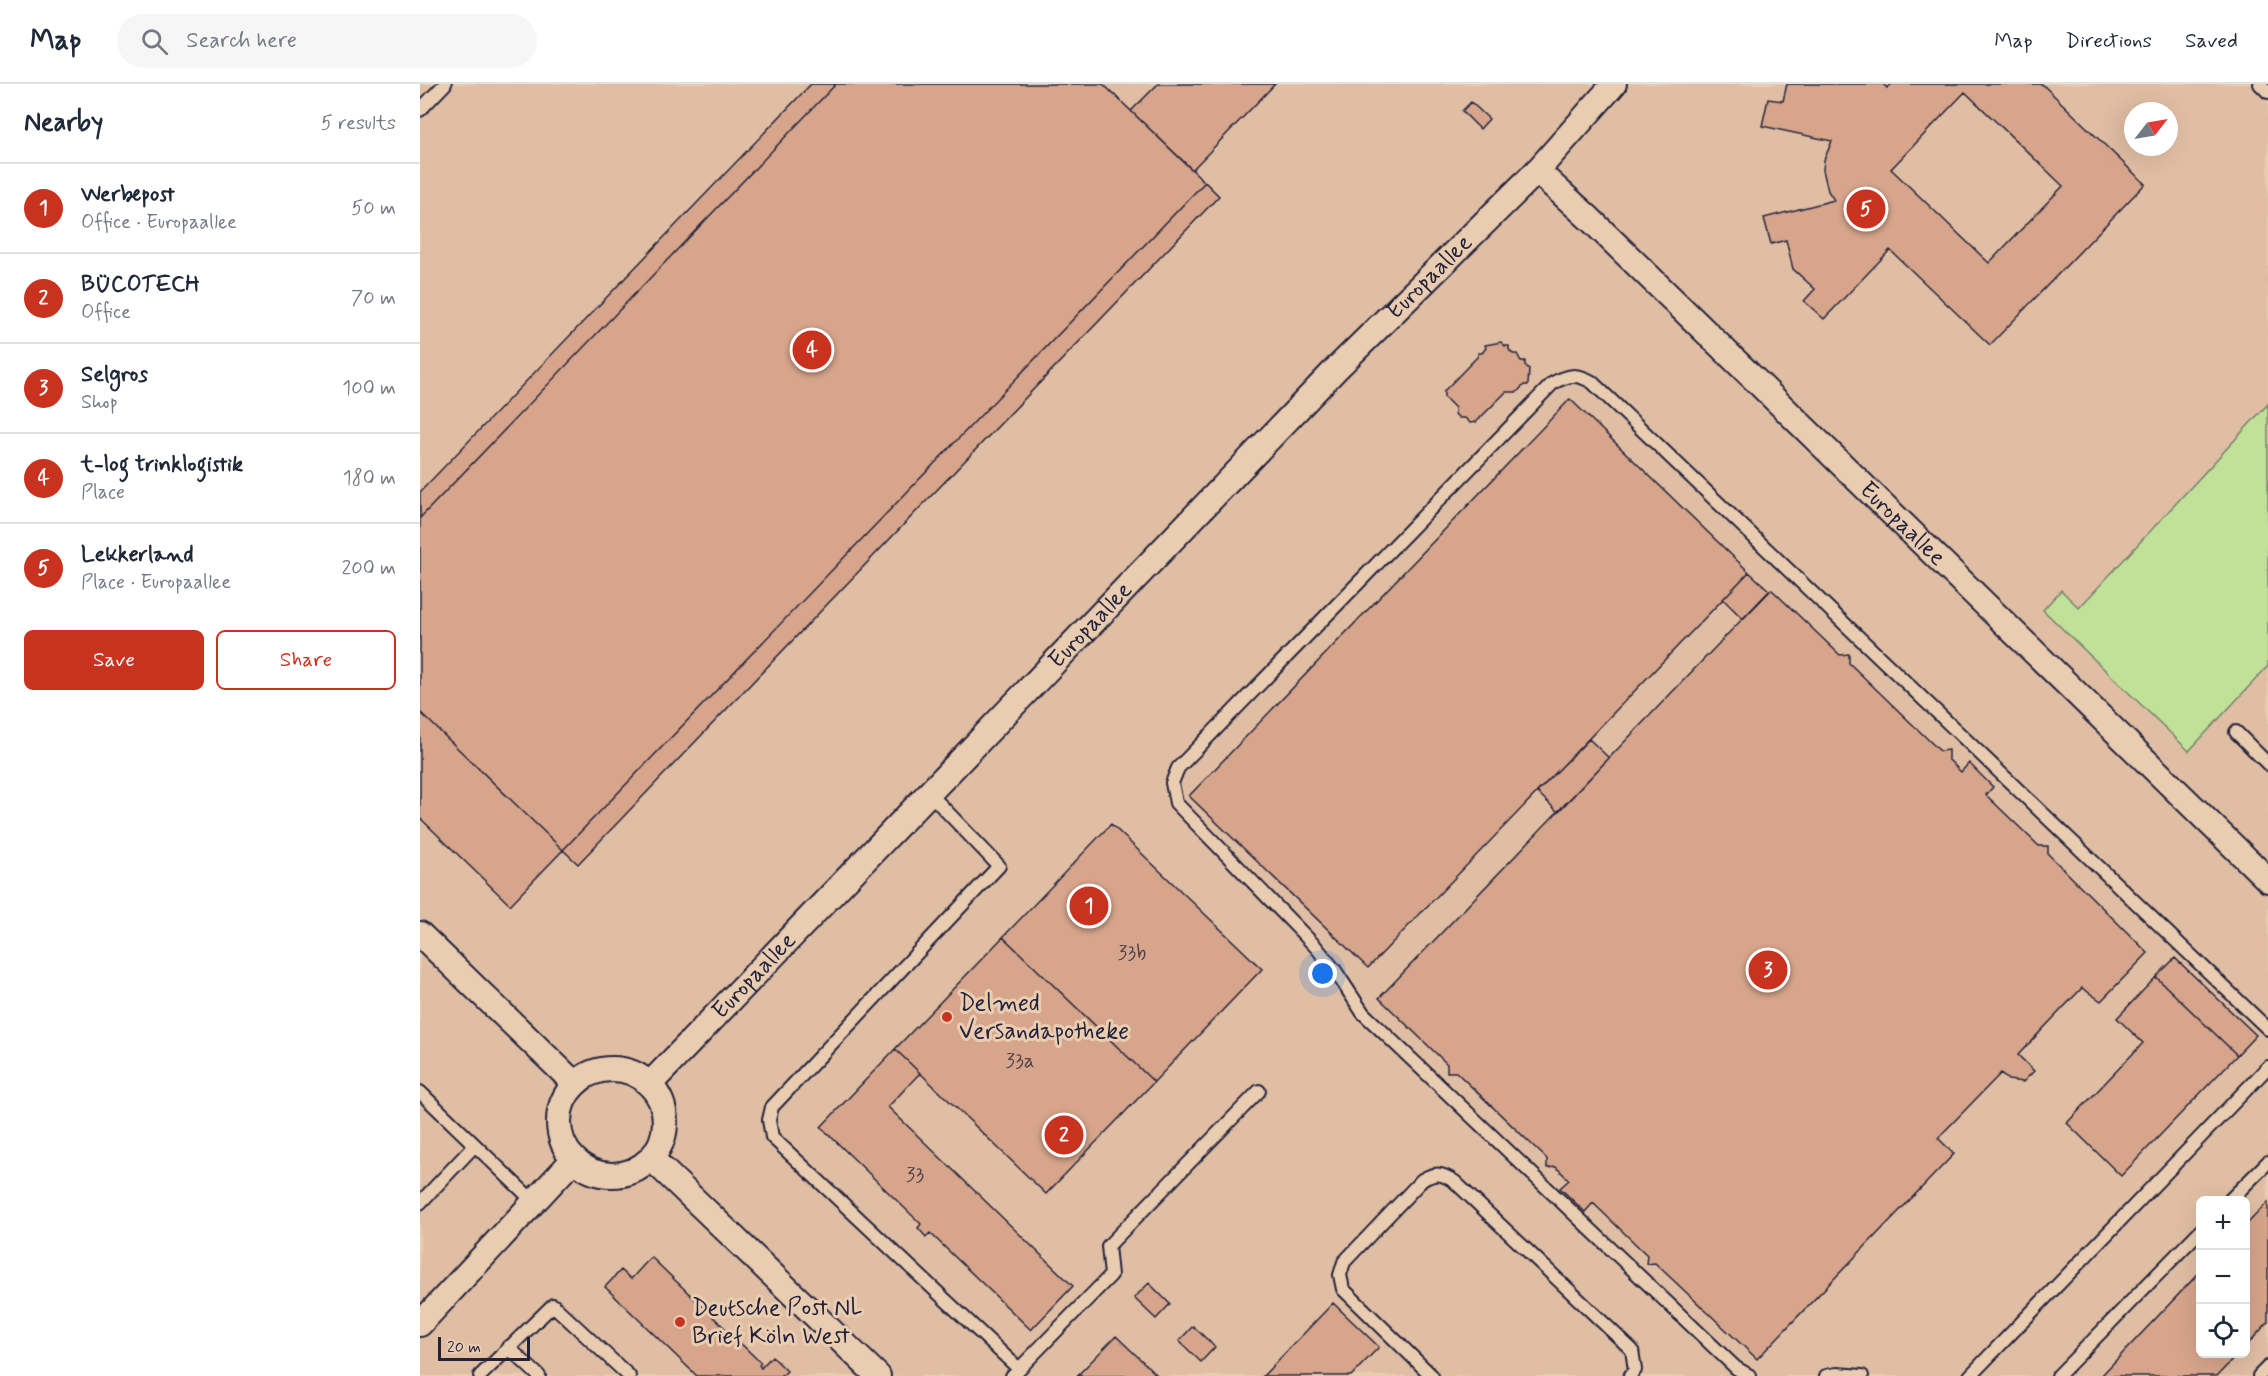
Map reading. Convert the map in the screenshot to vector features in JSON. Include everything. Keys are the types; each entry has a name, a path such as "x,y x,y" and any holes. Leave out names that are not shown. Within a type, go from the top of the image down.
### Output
{"street":[{"name":"Europaallee","path":"650,1084 1336,369 1537,171 1614,84"},
{"name":"Europaallee","path":"1537,171 1590,219 2268,880"},
{"path":"420,934 575,1084"},
{"path":"614,1069 634,1074 650,1084 661,1101 666,1119 661,1143 652,1159 633,1171 615,1175 590,1170 574,1159 564,1144 559,1125 565,1098 575,1084 596,1071 614,1069"},
{"path":"420,1324 574,1159"},
{"path":"652,1159 878,1376"}],"lane":[{"path":"420,110 445,84"},
{"path":"2260,84 2268,92"},
{"path":"1750,1376 1728,1360 1371,1021 1316,947 1176,802 1172,783 1178,768 1553,384 1566,376 1579,375 1592,382 2268,1029"},
{"path":"2236,732 2268,764"},
{"path":"929,794 999,866 772,1107 769,1120 772,1137 1015,1372 1111,1275 1108,1246 1259,1091"},
{"path":"1970,1376 2268,1067"},
{"path":"420,1092 534,1202"},
{"path":"420,1203 475,1145"},
{"path":"2234,1196 2268,1162"},
{"path":"1432,1376 1343,1289 1340,1275 1344,1262 1422,1180 1433,1174 1443,1174 1455,1182 1632,1350 1635,1370 1630,1376"},
{"path":"2058,1376 2196,1235"},
{"path":"480,1376 553,1305 629,1376"},
{"path":"508,1347 539,1376"},
{"path":"2259,1376 2268,1366"},
{"path":"1826,1376 1837,1374 1862,1376"}],"shaded area":[{"path":"420,84 2268,84 2268,1376 420,1376"}],"green space":[{"path":"2268,404 2268,666 2189,751 2043,610 2061,590 2079,608"}],"building":[{"path":"811,84 836,84 420,518 420,492"},
{"path":"836,84 1103,84 1205,182 563,850 420,712 420,518"},
{"path":"1158,84 1275,84 1192,170 1131,111"},
{"path":"1787,84 1883,84 1887,88 1892,84 2042,84 2145,184 1990,345 1890,250 1824,319 1804,301 1815,289 1793,269 1786,240 1771,244 1764,218 1834,200 1828,191 1823,170 1824,160 1832,141 1762,126 1768,99 1783,101","holes":["1965,92 2063,186 1989,263 1891,169"]},
{"path":"1471,102 1489,119 1480,129 1462,111"},
{"path":"1205,182 1219,196 578,864 563,850"},
{"path":"1501,342 1509,346 1509,350 1517,354 1521,361 1525,361 1529,369 1528,385 1524,385 1517,392 1506,392 1476,422 1470,423 1465,418 1459,418 1455,414 1455,408 1444,397 1444,391 1478,356 1478,353 1482,353 1486,348 1485,345"},
{"path":"1570,399 1749,572 1368,968 1189,796"},
{"path":"1749,572 1770,591 1743,619 1723,599"},
{"path":"1771,589 1840,655 1849,654 1849,663 1940,751 1948,750 1948,759 1961,772 1969,763 1993,787 1986,795 2039,846 2048,846 2048,854 2148,953 2101,1001 2082,988 2018,1055 2034,1071 2023,1082 2008,1080 2001,1073 1938,1138 1954,1154 1757,1359 1655,1263 1646,1264 1647,1255 1593,1203 1585,1212 1560,1188 1569,1180 1556,1167 1547,1168 1547,1159 1456,1072 1447,1072 1447,1064 1379,998"},
{"path":"420,712 563,850 510,905 420,818"},
{"path":"1589,739 1609,758 1558,812 1537,792"},
{"path":"1111,824 1262,969 1154,1082 1003,937"},
{"path":"1003,937 1154,1082 1046,1194 895,1049"},
{"path":"2175,958 2256,1035 2237,1055 2156,977"},
{"path":"2156,977 2237,1055 2121,1176 2067,1123 2143,1043 2117,1018"},
{"path":"895,1049 920,1073 888,1107 1073,1286 1031,1330 930,1233 926,1237 918,1228 921,1224 821,1127"},
{"path":"2268,1202 2268,1322 2250,1342 2250,1250 2250,1221"},
{"name":"Deutsche Post NL Brief Köln West","path":"651,1257 761,1363 759,1365 761,1368 772,1356 787,1371 782,1376 697,1376 605,1287 621,1270 631,1279"},
{"path":"2196,1276 2196,1358 2234,1358 2217,1376 2101,1376"},
{"path":"1149,1283 1170,1304 1156,1319 1134,1298"},
{"path":"1333,1303 1379,1347 1351,1376 1263,1376"},
{"path":"1193,1326 1215,1347 1201,1362 1179,1341"},
{"path":"1116,1336 1158,1376 1077,1376"}],"place":[{"name":"Lekkerland","path":"1866,209"},
{"name":"t-log trinklogistik","path":"812,350"},
{"name":"Werbepost","path":"1089,906"},
{"name":"Selgros","path":"1768,970"},
{"name":"Delmed Versandapotheke","path":"947,1017"},
{"name":"BÜCOTECH","path":"1064,1135"},
{"name":"Deutsche Post NL Brief Köln West","path":"680,1322"}]}
